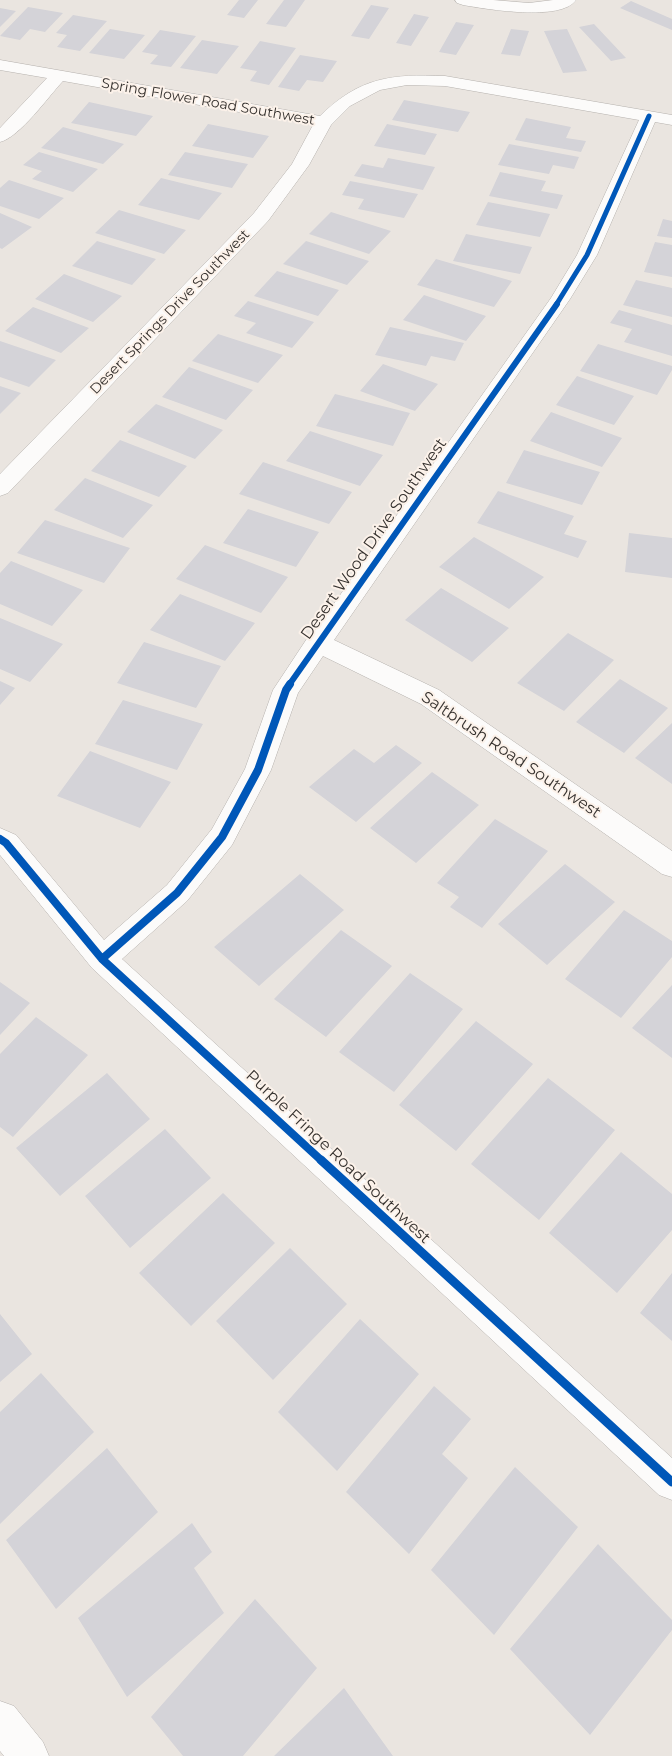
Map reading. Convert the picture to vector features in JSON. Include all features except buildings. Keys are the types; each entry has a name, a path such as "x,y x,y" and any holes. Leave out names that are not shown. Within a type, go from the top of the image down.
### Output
{"street":[{"path":"463,0 505,7 534,7 565,1"},
{"name":"Spring Flower Road Southwest","path":"0,65 324,122 344,102 375,86 407,80 445,81 672,120"},
{"path":"0,137 16,123 59,75"},
{"name":"Desert Wood Drive Southwest","path":"102,959 177,893 222,836 258,770 286,690 317,643 560,299 587,255 649,116"},
{"name":"Desert Springs Drive Southwest","path":"3,481 261,217 300,165 324,122"},
{"name":"Saltbrush Road Southwest","path":"317,643 430,698 672,866"},
{"name":"Purple Fringe Road Southwest","path":"0,839 6,843 102,959 672,1482"},
{"path":"0,1720 29,1756"}],"cycle path":[{"path":"102,959 177,893 222,837 258,770 286,690 560,299 587,255 649,116"},
{"path":"0,839 6,843 102,959 672,1482"}]}
